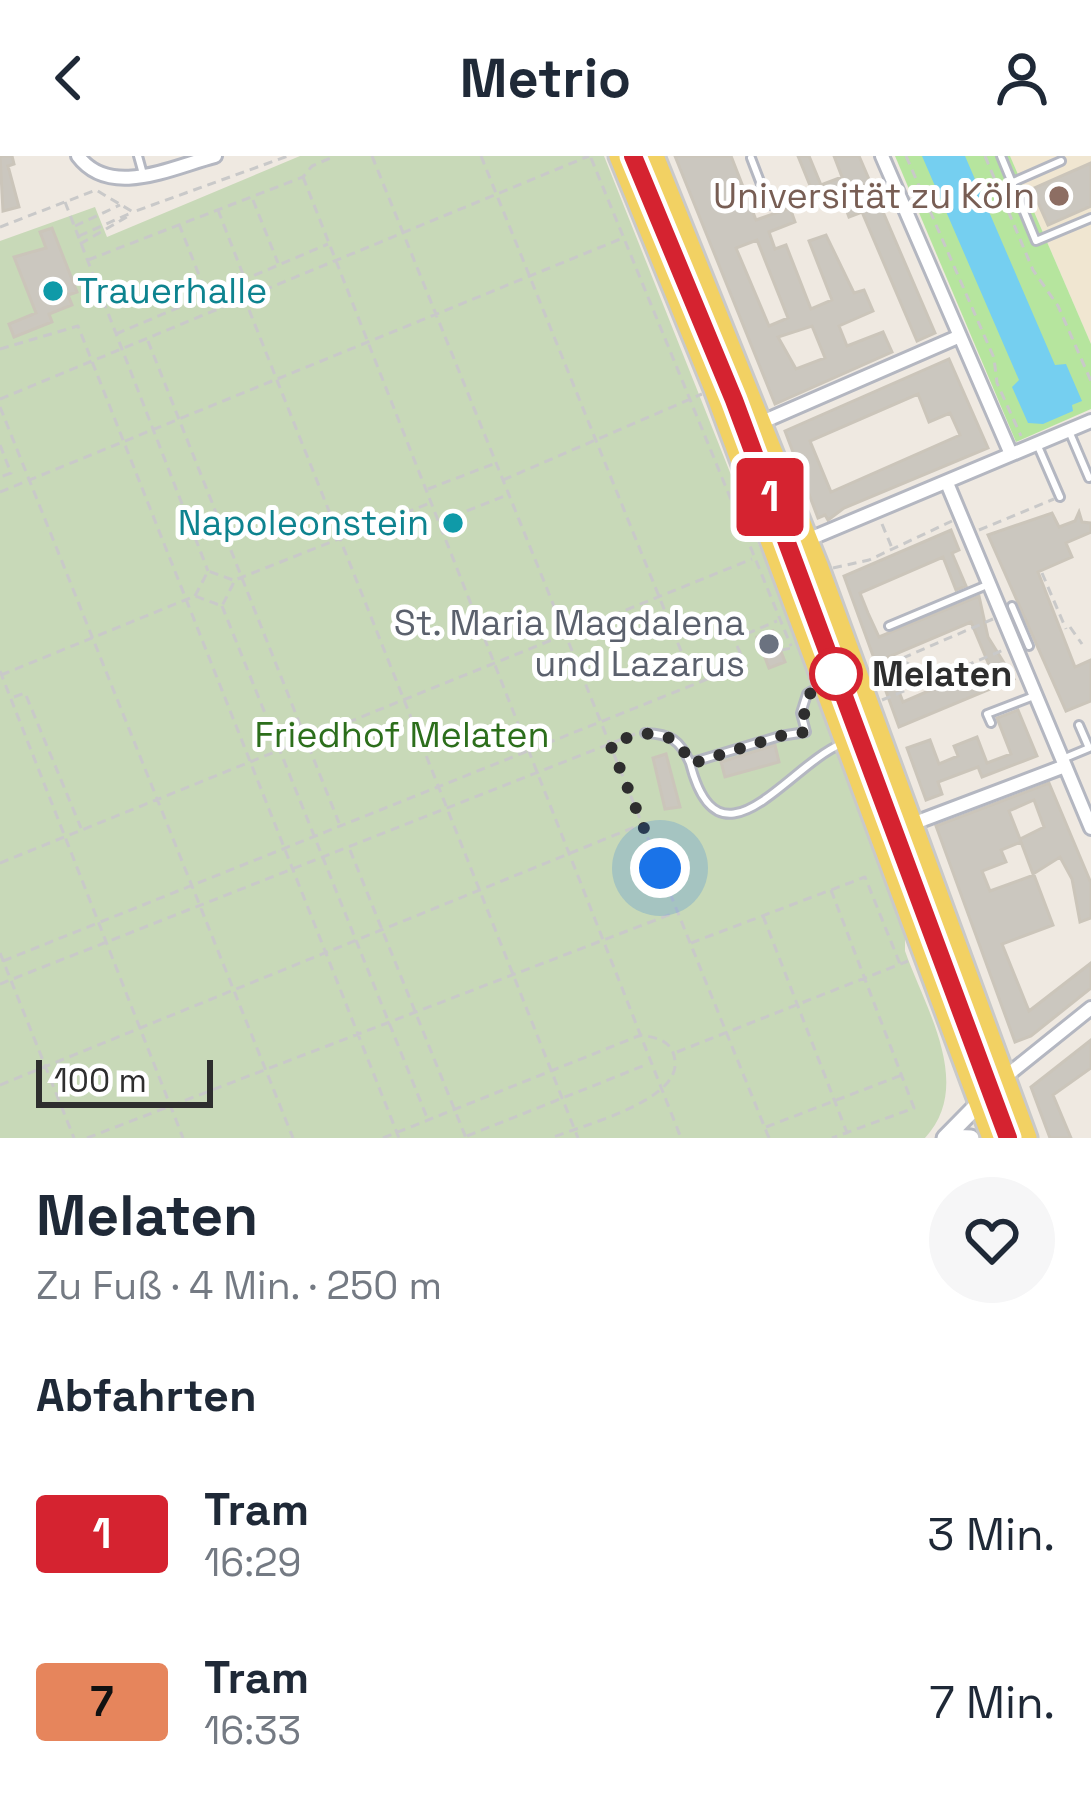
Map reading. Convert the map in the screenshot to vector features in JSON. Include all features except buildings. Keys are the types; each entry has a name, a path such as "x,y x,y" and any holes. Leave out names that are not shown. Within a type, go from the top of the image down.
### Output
{"main road":[{"path":"620,156 715,389 992,1138"},
{"path":"653,156 818,568 1026,1138"},
{"path":"967,1067 983,1080 1005,1077"}],"street":[{"path":"78,156 107,178 215,156"},
{"path":"882,156 1011,454"},
{"path":"760,423 960,336"},
{"path":"807,540 1091,421"},
{"path":"947,483 1091,828"},
{"path":"912,824 1064,763"},
{"path":"946,1137 1005,1077 1091,1008"},
{"path":"946,1137 970,1138"}],"lane":[{"path":"139,156 143,174"},
{"path":"1001,156 1036,241 1091,218"},
{"path":"751,158 769,205"},
{"path":"1011,183 1061,161"},
{"path":"1069,431 1089,478"},
{"path":"1032,446 1060,496"},
{"path":"889,626 987,585"},
{"path":"1012,606 1028,646"},
{"path":"691,764 806,732 801,713 807,694 826,683"},
{"path":"991,723 987,714 1034,696"},
{"path":"1064,763 1089,748 1079,725"},
{"path":"645,733 664,734 681,742 700,800 716,813 736,815 803,771 821,752 848,741"}],"path":[{"path":"77,237 288,156"},
{"path":"86,260 302,178 311,166 335,156"},
{"path":"372,156 769,1138"},
{"path":"482,156 695,685"},
{"path":"0,399 590,156 777,621 734,639 745,664 3,961"},
{"path":"905,156 1032,446"},
{"path":"986,156 1033,270 1058,306 1091,381"},
{"path":"302,178 681,1138"},
{"path":"0,227 96,190 133,212"},
{"path":"251,197 278,265"},
{"path":"65,202 208,571 195,596"},
{"path":"74,227 120,205"},
{"path":"218,210 245,279"},
{"path":"80,244 128,221 133,212"},
{"path":"179,224 207,295"},
{"path":"0,492 622,238"},
{"path":"114,334 328,244"},
{"path":"238,282 578,1138"},
{"path":"0,349 78,326 398,1135"},
{"path":"147,340 238,579 343,825"},
{"path":"503,480 715,389"},
{"path":"0,407 293,1138"},
{"path":"0,445 11,473 0,477"},
{"path":"427,490 496,463"},
{"path":"440,522 509,495"},
{"path":"967,536 1060,496"},
{"path":"208,571 238,579 431,503"},
{"path":"877,512 892,550"},
{"path":"818,568 842,567 892,550 958,517"},
{"path":"0,863 752,559"},
{"path":"1042,574 1068,628 1082,644"},
{"path":"222,606 238,579"},
{"path":"183,1138 0,673 195,596 222,606 428,1120"},
{"path":"857,676 1000,616"},
{"path":"1071,648 1075,640"},
{"path":"868,705 1013,646"},
{"path":"781,650 792,649"},
{"path":"899,659 938,678"},
{"path":"11,699 25,693 82,830"},
{"path":"0,984 645,733"},
{"path":"0,1085 642,824"},
{"path":"352,845 466,1137 651,1062"},
{"path":"690,944 865,877 900,964"},
{"path":"831,890 914,1108 832,1138"},
{"path":"87,1138 677,912"},
{"path":"763,916 848,1135"},
{"path":"0,953 74,1138"},
{"path":"675,1052 921,956"},
{"path":"383,1138 640,1035 663,1039 675,1052 676,1071 663,1093 551,1138"},
{"path":"764,1128 902,1075"}],"shaded area":[{"name":"Universität zu Köln","path":"1010,156 1091,156 1091,344 1052,253"}],"green space":[{"name":"Friedhof Melaten","path":"300,156 604,156 798,643 905,934 905,951 946,1071 939,1117 925,1138 0,1138 0,241 95,207 107,237"},
{"path":"895,156 1010,156 1091,344 1091,409 1016,442"}],"water":[{"path":"922,156 965,156 1055,365 1066,364 1082,401 1072,405 1073,411 1043,424 1028,423 1012,387 1019,380"}],"tram line":[{"path":"633,156 733,400 1008,1138"},
{"name":"1","path":"633,156 734,400 1008,1138"}],"place":[{"name":"Universität zu Köln","path":"1059,196"},
{"name":"Trauerhalle","path":"53,291"},
{"name":"Napoleonstein","path":"453,523"},
{"name":"St. Maria Magdalena und Lazarus","path":"769,644"},
{"name":"Melaten","path":"836,674"}],"route":[{"path":"660,868 610,744 640,732 664,734 681,742 691,764 780,736 793,737 806,732 801,713 807,694 836,674"}]}
